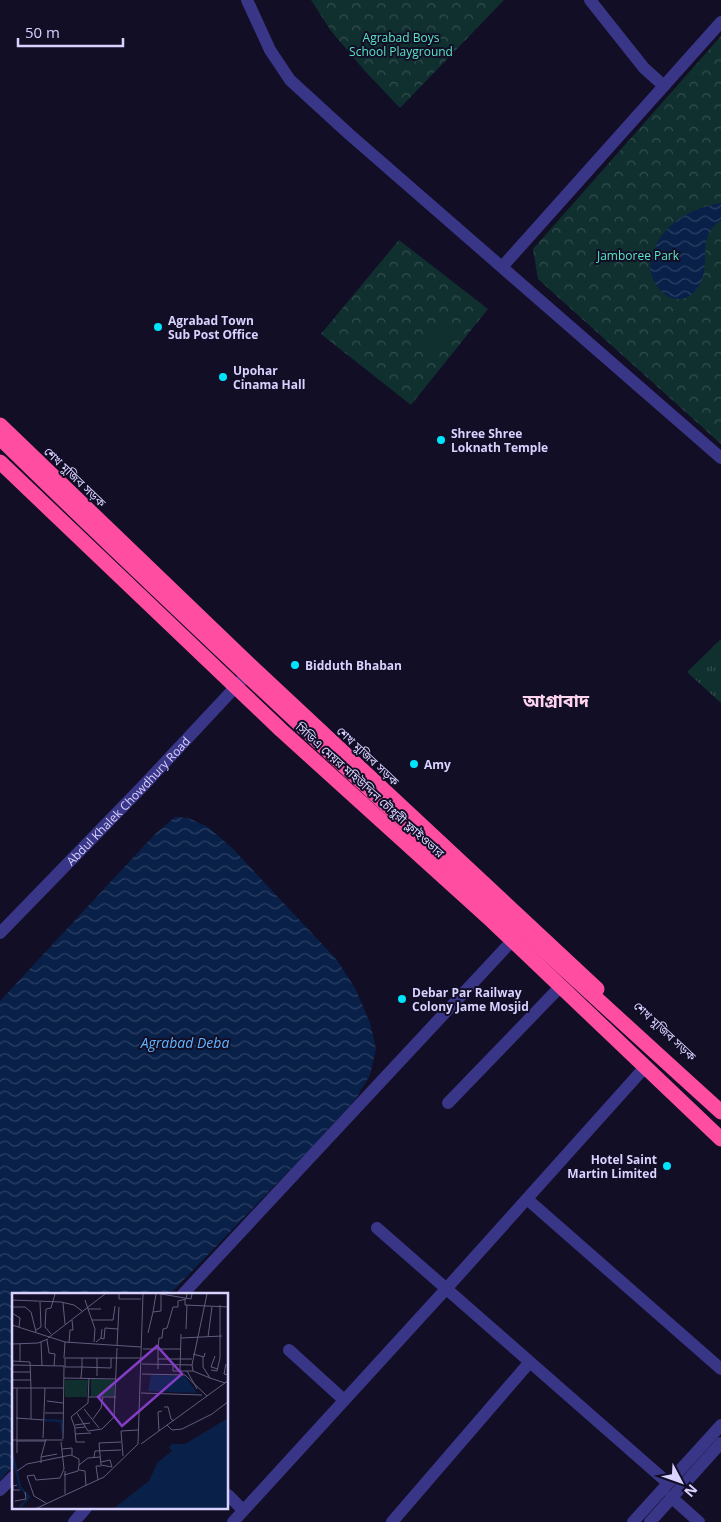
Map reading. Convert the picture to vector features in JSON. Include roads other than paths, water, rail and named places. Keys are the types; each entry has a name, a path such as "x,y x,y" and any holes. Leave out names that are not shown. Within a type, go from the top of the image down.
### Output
{"highway":[{"name":"শেখ মুজিব সড়ক","path":"0,425 252,668 721,1104"},
{"path":"0,438 166,599 536,944 721,1112"},
{"path":"0,461 721,1138"},
{"name":"সিডিএ মেয়র মহিউদ্দিন চৌধুরী ফ্লাইওভার","path":"0,461 281,730 492,921 721,1138"}],"street":[{"path":"247,0 270,50 290,80 349,134 721,458"},
{"path":"590,0 644,68 664,86"},
{"path":"502,268 721,22"},
{"name":"Abdul Khalek Chowdhury Road","path":"0,932 148,780 252,668"},
{"path":"184,1293 511,942"},
{"path":"448,1103 560,987"},
{"path":"233,1522 646,1066"},
{"path":"527,1199 721,1369"},
{"path":"378,1228 529,1363 668,1483"},
{"path":"289,1350 344,1400"},
{"path":"392,1522 529,1363"},
{"path":"633,1522 721,1425"},
{"path":"650,1522 721,1444"},
{"path":"0,1490 12,1478"},
{"path":"229,1496 243,1510"},
{"path":"671,1497 699,1522"},
{"path":"74,1522 84,1510"}],"water":[{"path":"721,203 721,221 713,227 708,235 704,274 700,284 686,298 670,297 656,286 652,277 650,268 655,247 668,228 687,214 709,205"},
{"name":"Agrabad Deba","path":"175,817 188,818 208,827 232,848 337,960 356,990 370,1023 376,1049 370,1075 355,1100 171,1293 12,1293 12,1467 0,1480 0,1001 155,834"}],"place":[{"name":"Agrabad Town Sub Post Office","path":"158,327"},
{"name":"Upohar Cinama Hall","path":"223,377"},
{"name":"Shree Shree Loknath Temple","path":"441,440"},
{"name":"Bidduth Bhaban","path":"295,665"},
{"name":"Amy","path":"414,764"},
{"name":"Debar Par Railway Colony Jame Mosjid","path":"402,999"},
{"name":"Hotel Saint Martin Limited","path":"667,1166"}],"district":[{"name":"আগ্রাবাদ","path":"556,700"}],"park label":[{"name":"Agrabad Boys School Playground","path":"401,44"},
{"name":"Jamboree Park","path":"638,255"}]}
